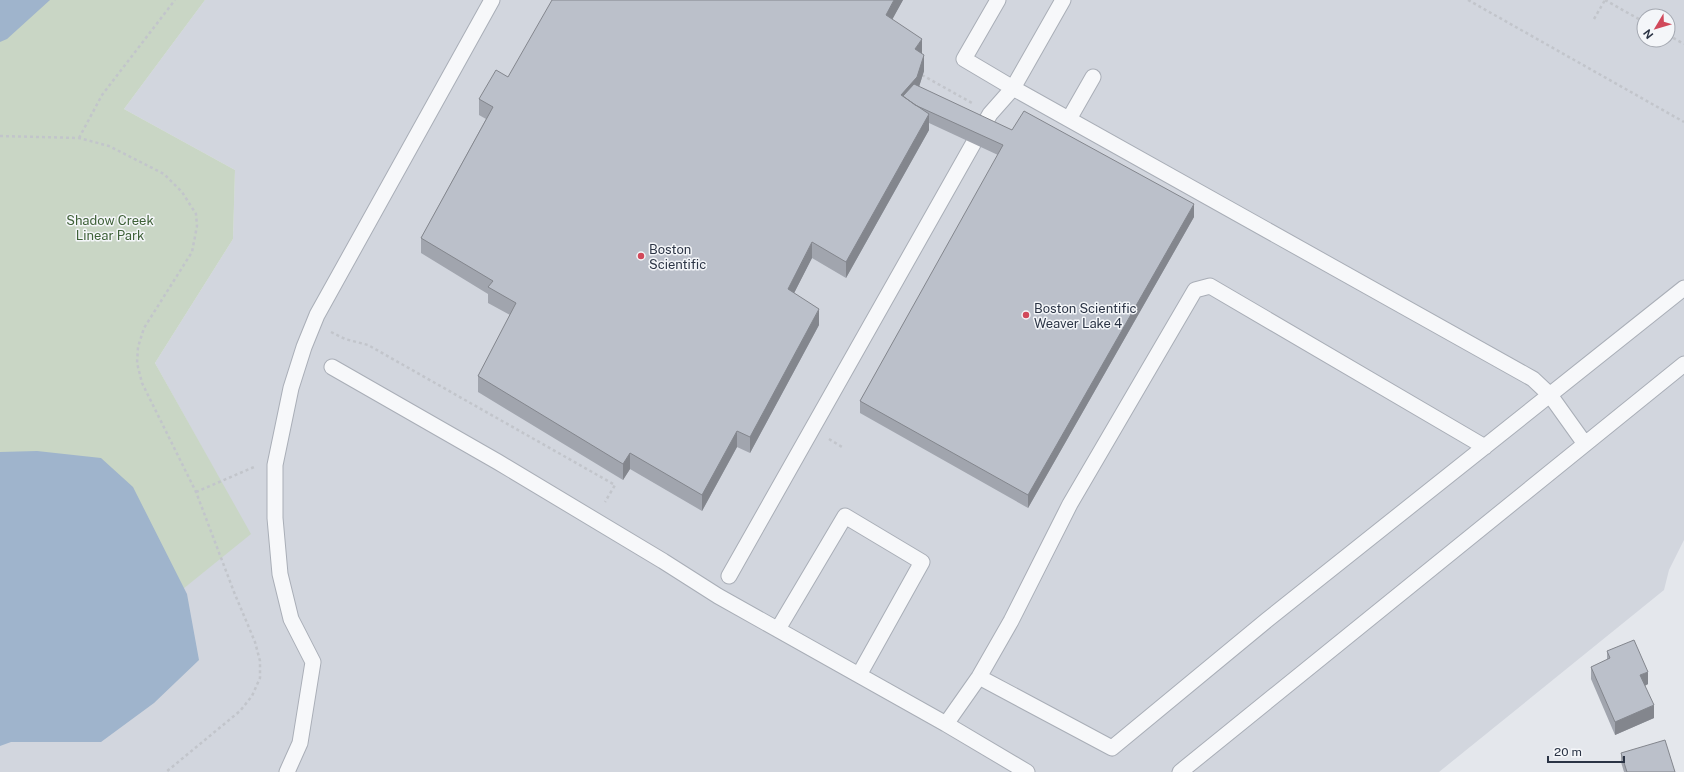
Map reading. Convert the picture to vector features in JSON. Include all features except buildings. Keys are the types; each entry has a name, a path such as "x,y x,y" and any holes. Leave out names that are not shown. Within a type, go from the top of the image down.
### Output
{"lane":[{"path":"287,772 300,743 313,662 291,619 280,574 275,518 275,465 290,388 304,347 317,316 492,0"},
{"path":"998,0 964,59 1013,88 1533,379 1550,396 1585,444"},
{"path":"729,576 990,114 1013,88 1063,0"},
{"path":"1069,119 1093,77"},
{"path":"946,724 979,677 1014,615 1070,504 1195,290 1210,286 1485,447"},
{"path":"979,677 1112,748 1267,620 1684,288"},
{"path":"1180,772 1684,364"},
{"path":"332,367 498,462 663,560 718,596 946,724 1027,772"},
{"path":"778,629 844,516 922,562 859,675"}],"path":[{"path":"79,138 102,95 175,0"},
{"path":"1468,0 1684,122"},
{"path":"1594,19 1605,0 1636,17"},
{"path":"922,75 969,101"},
{"path":"0,136 79,138 109,146 164,174 182,192 196,214 198,226 192,252 144,328 138,347 137,363 142,383 196,492 234,592 255,642 260,661 260,678 252,696 240,711 166,772"},
{"path":"328,330 345,339 368,345 615,485 605,502"},
{"path":"196,492 254,467 275,465"}],"shaded area":[{"path":"205,0 1684,0 1684,540 1669,570 1664,590 1439,772 0,772 0,737 250,534 155,363 233,239 235,170 124,109"}],"green space":[{"name":"Shadow Creek Linear Park","path":"7,0 205,0 124,109 235,170 233,239 155,363 251,534 0,737 0,6"}],"water":[{"path":"0,0 50,0 7,39 0,42"},
{"path":"37,451 101,458 133,487 187,594 199,660 154,703 101,742 11,742 0,746 0,452"}],"place":[{"name":"Boston Scientific","path":"641,256"},
{"name":"Boston Scientific Weaver Lake 4","path":"1026,315"}]}
